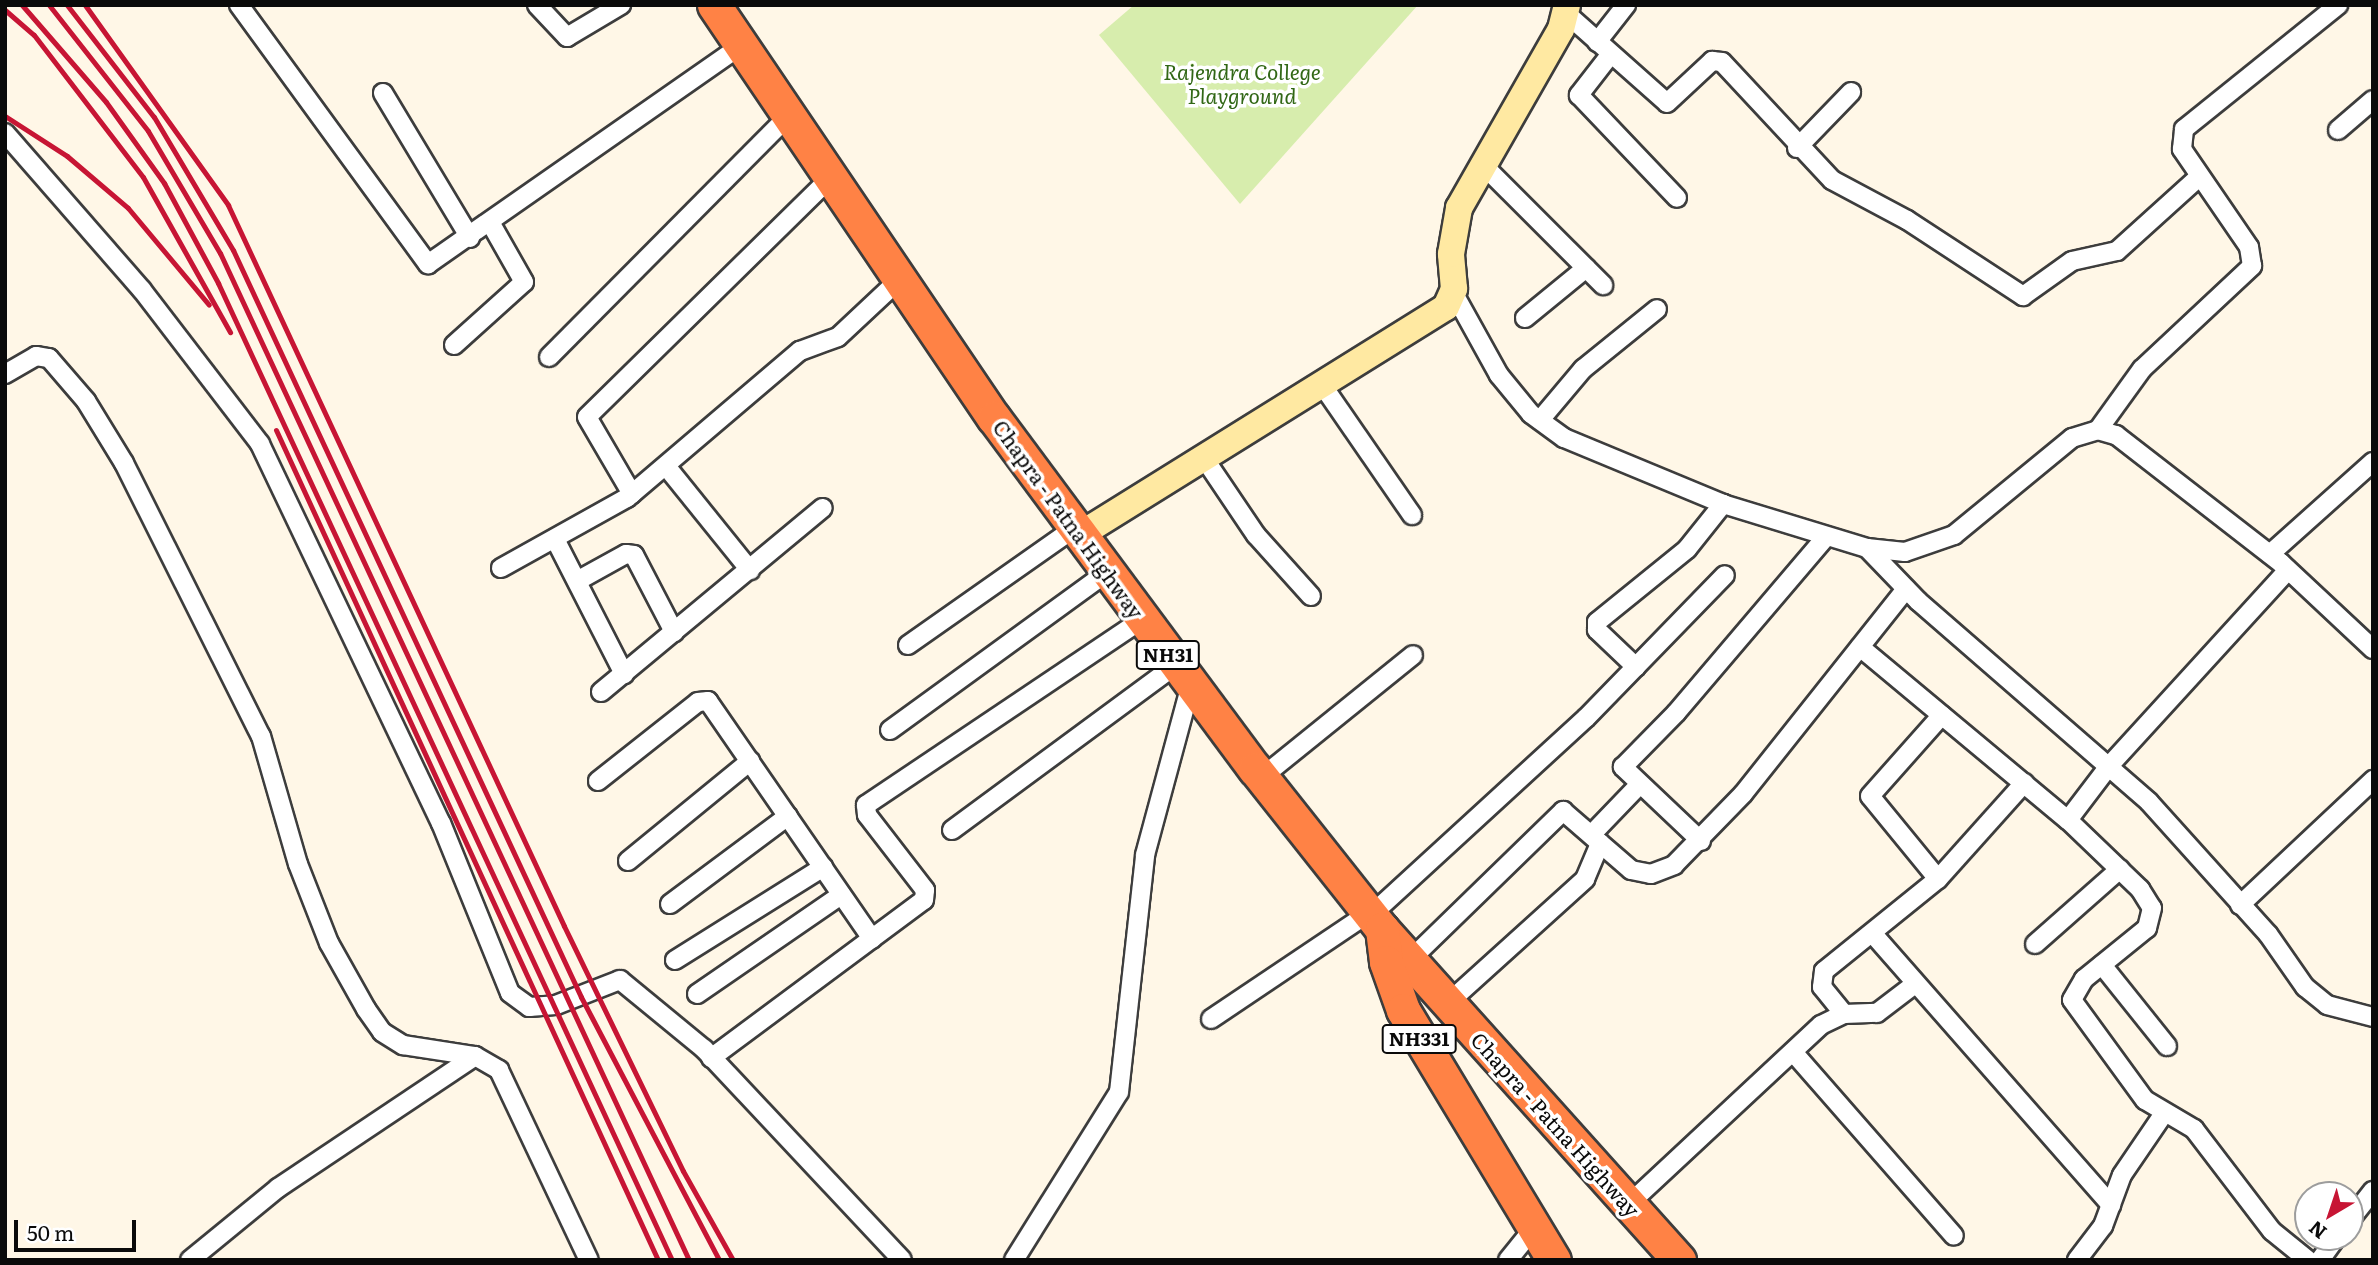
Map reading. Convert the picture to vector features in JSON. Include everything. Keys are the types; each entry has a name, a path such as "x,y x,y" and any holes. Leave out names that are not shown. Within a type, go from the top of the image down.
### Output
{"highway":[{"name":"Chapra - Patna Highway","path":"714,5 791,113 900,279 1075,532 1183,675 1374,919 1679,1260"},
{"name":"NH331","path":"1374,919 1403,1010 1554,1260"}],"street":[{"path":"239,5 418,257 432,264 743,44"},
{"path":"537,5 567,37 621,5"},
{"path":"1597,42 1626,5"},
{"path":"2199,177 2117,251 2072,261 2023,296 1907,220 1847,191 1797,148 1718,60 1667,103 1610,55 1567,10 1481,163 1453,228 1453,292 1499,375 1540,420 1606,458 1723,504 1825,538 1867,548 1905,552 1954,536 2062,445 2098,430 2142,369 2252,266 2249,247 2199,177 2180,141 2189,122 2338,5"},
{"path":"1610,55 1580,96 1677,198"},
{"path":"1797,148 1851,92"},
{"path":"383,93 470,238"},
{"path":"2338,130 2373,100"},
{"path":"549,357 791,113"},
{"path":"5,133 142,290 260,444 441,823 510,993 529,1007 556,1005 620,980 712,1058 902,1260"},
{"path":"1481,163 1604,285"},
{"path":"632,494 587,417 832,176"},
{"path":"454,345 524,282 491,224"},
{"path":"1525,318 1586,268"},
{"path":"501,568 632,494 800,351 844,332 900,279"},
{"path":"908,645 1075,532 1204,458 1437,315 1453,292"},
{"path":"1540,420 1583,369 1657,309"},
{"path":"5,374 28,359 49,358 86,401 124,463 261,736 298,864 328,943 374,1023 391,1039 421,1051 475,1056 504,1076 589,1260"},
{"path":"1322,386 1412,515"},
{"path":"2098,430 2142,450 2270,554 2373,649"},
{"path":"1204,458 1256,535 1311,596"},
{"path":"2270,554 2373,462"},
{"path":"666,466 750,570"},
{"path":"1636,667 1597,630 1597,622 1687,549 1723,504"},
{"path":"601,692 823,508"},
{"path":"1701,841 1623,771 1624,765 1676,713 1825,538"},
{"path":"555,539 624,674"},
{"path":"1867,548 1906,589 2109,766 2241,905 2317,999 2373,1017"},
{"path":"576,581 626,554 634,555 674,632"},
{"path":"2068,820 2109,766 2288,570"},
{"path":"890,730 1106,573"},
{"path":"1211,1020 1374,919 1636,667 1725,575"},
{"path":"1410,960 1561,812 1569,812 1631,870 1651,874 1674,865 1701,841 1906,589"},
{"path":"712,1058 872,939 926,893 867,815 866,805 1142,620"},
{"path":"1860,648 2068,820 2120,869 2148,900 2152,919 2075,989 2072,1000 2145,1100 2163,1115 2184,1120 2207,1143 2273,1231 2308,1260"},
{"path":"1262,777 1413,655"},
{"path":"952,830 1183,675"},
{"path":"1014,1260 1119,1092 1145,855 1183,675"},
{"path":"598,781 702,700 750,761 872,939"},
{"path":"1938,879 1870,796 1942,715"},
{"path":"628,860 750,761"},
{"path":"2241,905 2373,780"},
{"path":"1844,1014 1820,979 1835,960 1873,934 1938,879 2024,783"},
{"path":"1448,1003 1585,879 1596,839 1639,785"},
{"path":"670,904 788,816"},
{"path":"674,960 823,867"},
{"path":"2035,944 2120,869"},
{"path":"697,994 841,895"},
{"path":"1873,934 2111,1205"},
{"path":"2102,965 2167,1046"},
{"path":"1629,1204 1822,1025 1844,1014 1877,1013 1915,984"},
{"path":"1793,1052 1954,1236"},
{"path":"190,1260 278,1188 475,1056"},
{"path":"1444,1079 1540,1260"},
{"path":"1444,1079 1492,1133 1569,1260"},
{"path":"2077,1260 2094,1241 2122,1175 2163,1115"},
{"path":"1508,1260 1528,1235"}],"green space":[{"name":"Rajendra College Playground","path":"1134,5 1418,5 1240,204 1099,35"}],"railway":[{"path":"22,5 106,102 164,183 218,283 672,1260"},
{"path":"49,5 148,131 220,253 689,1260"},
{"path":"67,5 154,117 233,250 581,997 719,1260"},
{"path":"85,5 228,205 564,926 683,1171 733,1260"},
{"path":"5,10 34,35 143,177 230,332"},
{"path":"5,116 67,156 128,208 209,305"},
{"path":"276,430 658,1260"}]}
